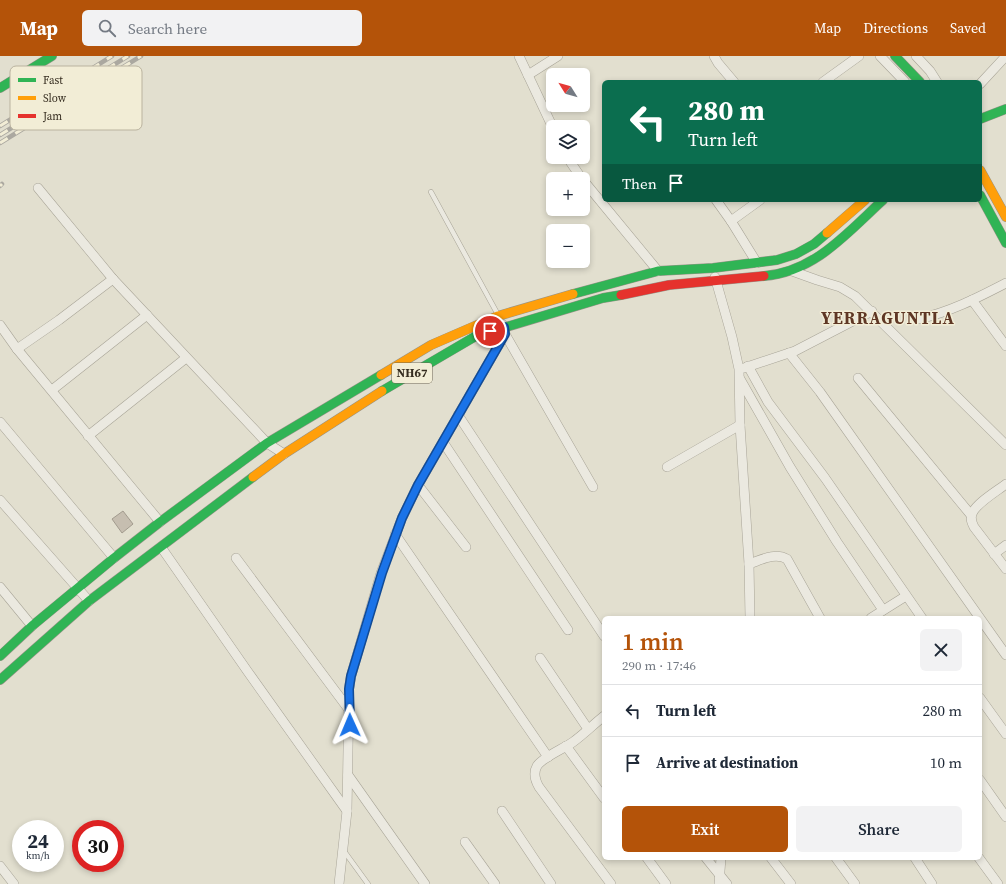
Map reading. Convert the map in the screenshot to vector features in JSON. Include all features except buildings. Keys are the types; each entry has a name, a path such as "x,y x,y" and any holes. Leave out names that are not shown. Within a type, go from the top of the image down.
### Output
{"main road":[{"path":"36,66 52,56"},
{"path":"895,56 918,80"},
{"path":"0,88 10,82"},
{"path":"982,118 1006,109"},
{"path":"982,174 1006,217"},
{"path":"982,199 1006,243"},
{"name":"NH67","path":"1,652 114,558 267,443 431,345 498,316 658,271 713,268 757,263 777,260 796,254 814,244 863,202"},
{"name":"NH67","path":"0,680 89,601 284,454 364,401 476,336 504,331 603,298 669,285 768,276 792,271 808,264 826,252 881,202"}],"street":[{"path":"520,56 549,120"},
{"path":"528,75 558,56"},
{"path":"714,56 732,80"},
{"path":"826,80 859,56"},
{"path":"880,56 903,80"},
{"path":"916,56 930,71 936,80"},
{"path":"982,82 1006,56"},
{"path":"38,188 113,279 186,358 267,443 284,454"},
{"path":"590,190 658,271"},
{"path":"717,202 757,263"},
{"path":"731,221 757,202"},
{"path":"713,268 732,337 739,373 740,425 751,616"},
{"path":"792,271 846,289 855,296 872,311 1006,445"},
{"path":"17,349 55,324 113,279"},
{"path":"918,319 947,311 1006,283"},
{"path":"972,300 1006,346"},
{"path":"739,373 748,366 789,353 872,311"},
{"path":"52,390 147,315"},
{"path":"498,316 504,331 593,487"},
{"path":"0,325 17,349 160,522"},
{"path":"339,884 347,811 350,711 349,689 351,676 395,534 418,485 504,331"},
{"path":"789,353 820,392 978,616"},
{"path":"88,436 186,358"},
{"path":"748,366 768,402 829,484 921,616"},
{"path":"739,373 783,455 836,542 883,610"},
{"path":"858,378 971,515"},
{"path":"458,415 602,633"},
{"path":"0,422 114,558"},
{"path":"668,467 740,425"},
{"path":"443,442 568,630"},
{"path":"1006,484 979,505 971,515 971,521 974,527 1006,569"},
{"path":"418,485 466,547"},
{"path":"0,500 89,601"},
{"path":"395,534 548,758"},
{"path":"994,554 1006,545"},
{"path":"161,547 347,811"},
{"path":"749,564 776,556 782,556 787,559 819,616"},
{"path":"236,558 350,711"},
{"path":"0,588 32,626"},
{"path":"873,616 906,596"},
{"path":"982,621 1006,655"},
{"path":"540,658 588,729"},
{"path":"982,701 1006,734"},
{"path":"602,721 538,765 535,772 535,780 611,884"},
{"path":"566,746 602,795"},
{"path":"348,775 425,884"},
{"path":"982,783 1006,817"},
{"path":"502,811 551,884"},
{"path":"465,842 495,884"},
{"path":"648,860 666,884"},
{"path":"708,860 727,884"},
{"path":"719,884 721,860"},
{"path":"773,860 791,884"},
{"path":"837,860 855,884"},
{"path":"916,860 932,884"},
{"path":"980,860 998,884"},
{"path":"0,866 14,884"}],"lane":[{"path":"432,192 498,316"},
{"path":"343,850 368,884"}],"railway":[{"path":"96,66 112,56"},
{"path":"112,66 128,56"},
{"path":"125,66 141,56"},
{"path":"0,126 10,120"},
{"path":"0,135 10,129"},
{"path":"0,143 21,130"}],"traffic: fast":[{"path":"36,66 52,56"},
{"path":"895,56 918,80"},
{"path":"0,88 10,82"},
{"path":"982,118 1006,109"},
{"path":"982,199 1006,243"},
{"path":"764,276 782,273 815,259 843,237 881,202"},
{"path":"573,294 658,271 713,268 777,260 796,254 814,244 827,233"},
{"path":"382,391 476,336 603,298 621,295"},
{"path":"0,656 32,626 114,558 267,443 381,375"},
{"path":"0,680 89,601 253,477"}],"traffic: slow":[{"path":"982,174 1006,217"},
{"path":"827,233 863,202"},
{"path":"381,375 431,345 498,316 573,294"},
{"path":"253,477 284,454 382,391"}],"traffic: jam":[{"path":"621,295 669,285 764,276"}],"district":[{"name":"YERRAGUNTLA","path":"888,318"}],"route":[{"path":"350,725 349,689 351,676 395,534 418,485 505,334 504,327 490,331"}]}
